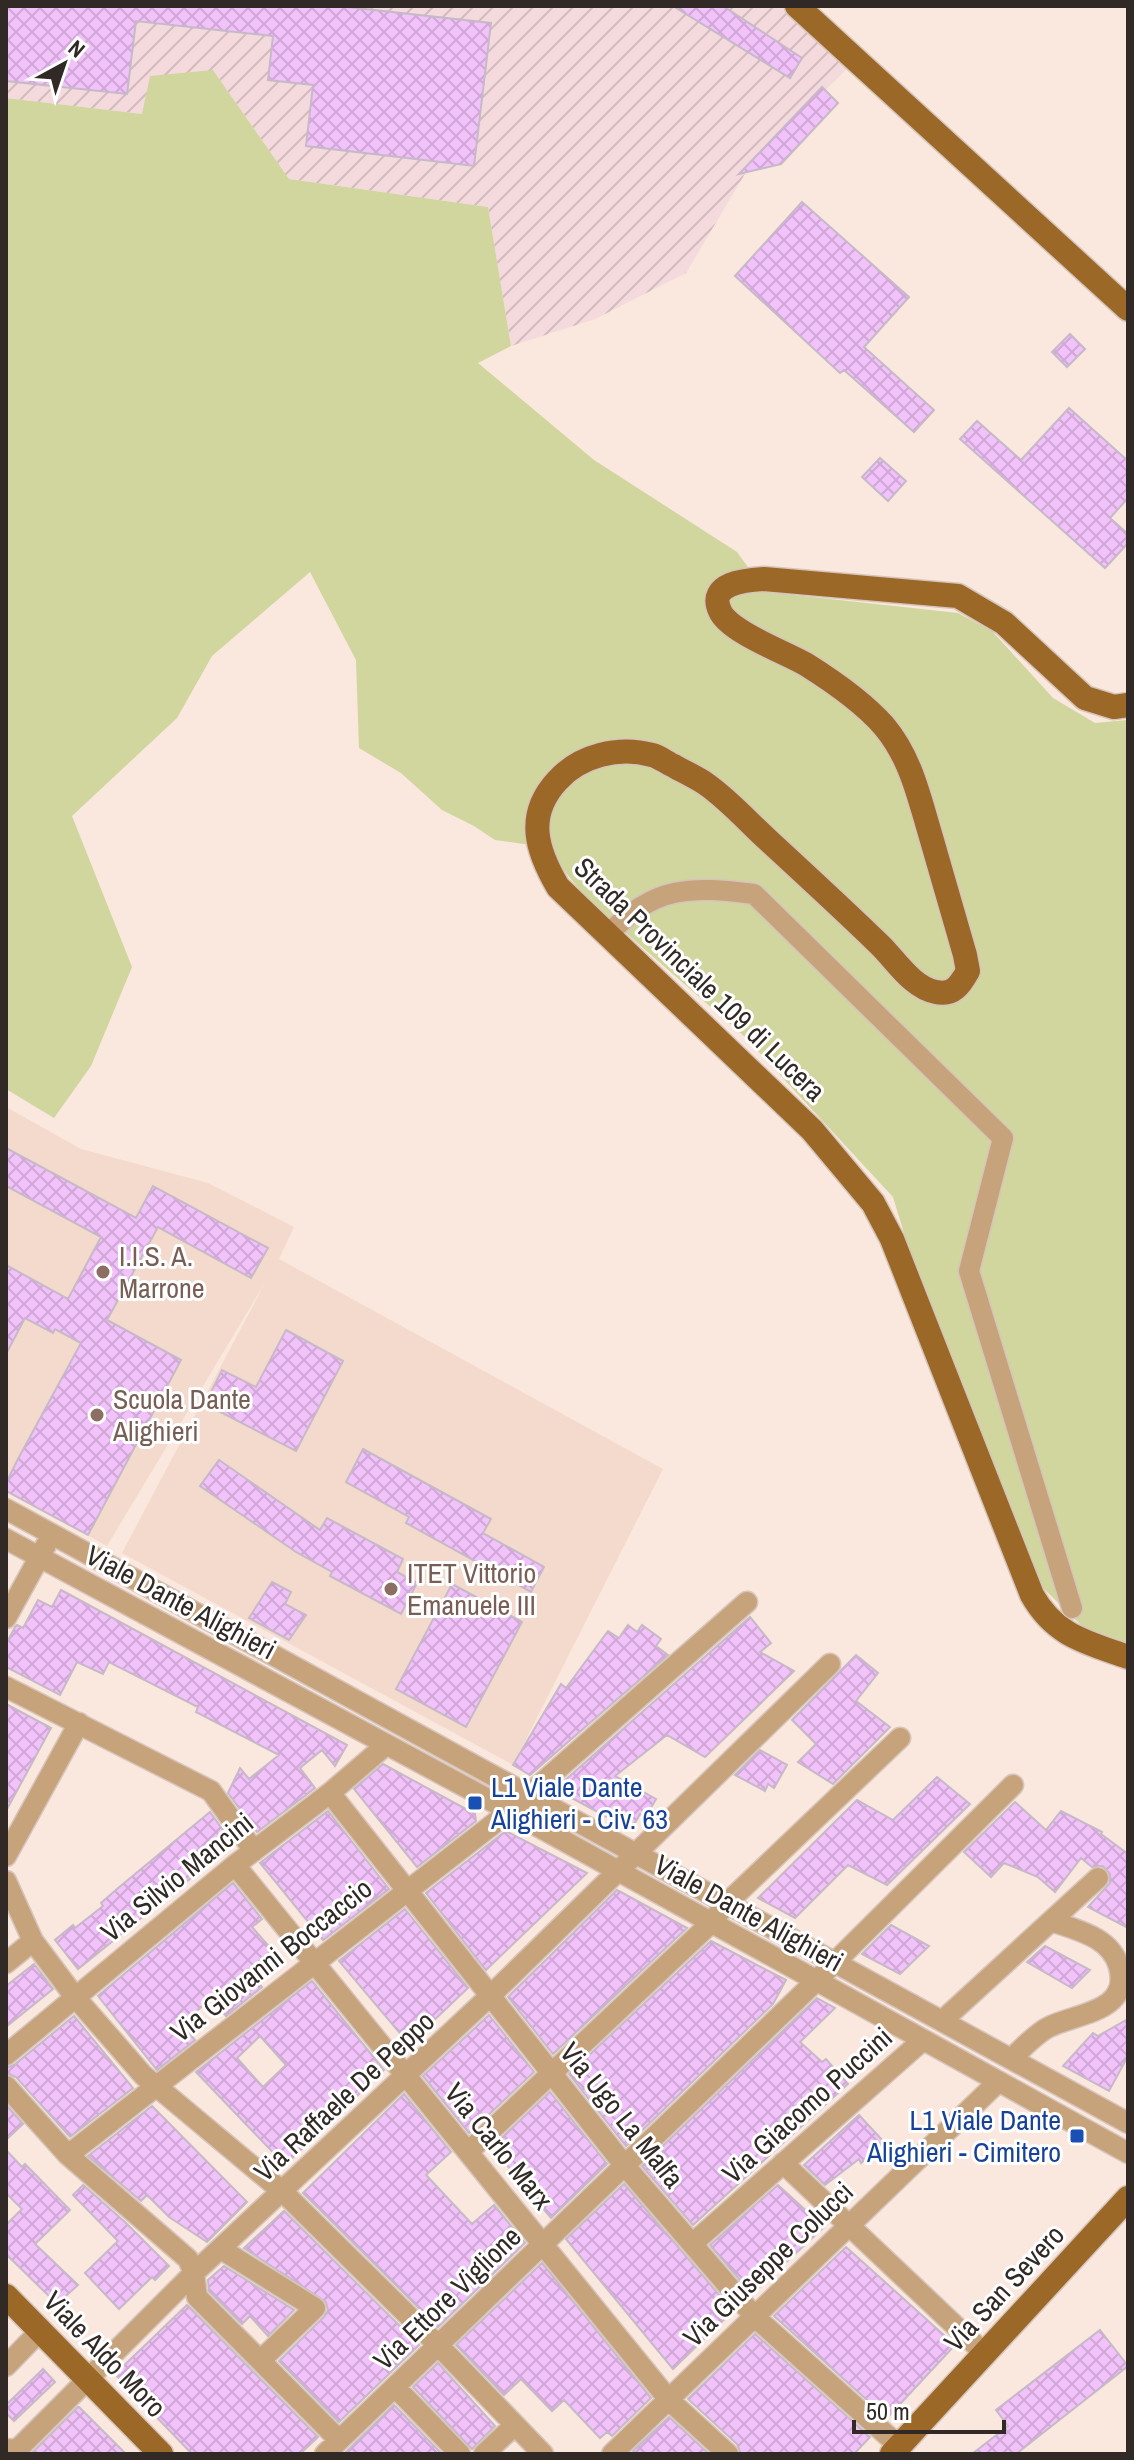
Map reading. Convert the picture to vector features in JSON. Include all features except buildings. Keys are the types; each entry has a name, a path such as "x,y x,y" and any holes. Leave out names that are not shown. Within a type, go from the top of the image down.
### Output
{"main road":[{"path":"797,6 1128,309"},
{"name":"Strada Provinciale 109 di Lucera","path":"1128,705 1114,707 1085,698 1004,623 958,596 764,579 739,580 726,586 718,596 718,609 735,627 807,665 848,693 883,725 907,758 968,971 960,986 949,993 934,992 916,982 851,917 707,785 654,755 626,752 590,758 550,788 540,809 537,828 543,861 558,887 812,1130 873,1203 892,1239 1032,1595 1043,1614 1059,1629 1128,1657"},
{"name":"Via San Severo","path":"896,2450 1128,2198"},
{"name":"Viale Aldo Moro","path":"6,2296 161,2454"}],"street":[{"path":"608,935 618,923 659,896 707,888 754,894 1003,1138 969,1271 1072,1608"},
{"name":"Viale Dante Alighieri","path":"6,1509 1128,2123"},
{"path":"6,1618 52,1535"},
{"name":"Viale Dante Alighieri","path":"6,1539 510,1811 1128,2153"},
{"name":"Via Giovanni Boccaccio","path":"68,2155 530,1795 747,1602"},
{"name":"Via Raffaele De Peppo","path":"12,2447 89,2380 194,2273 406,2077 830,1664"},
{"path":"6,1687 211,1791 254,1851"},
{"path":"6,1856 79,1723"},
{"path":"468,2152 710,1924 727,1903 900,1738"},
{"name":"Via Silvio Mancini","path":"6,2055 235,1865 330,1793 386,1745"},
{"name":"Via Ettore Viglione","path":"330,2450 815,1982 1013,1785"},
{"name":"Via Ugo La Malfa","path":"330,1793 625,2166 692,2244 755,2317 896,2450"},
{"name":"Via Carlo Marx","path":"235,1865 669,2400 728,2454"},
{"path":"942,2021 1098,1878"},
{"path":"6,1881 33,1941 75,1997 156,2087 283,2192 543,2454"},
{"path":"1011,2059 1050,2027 1090,2014 1115,1997 1122,1979 1116,1955 1104,1944 1088,1933 1051,1921"},
{"path":"6,1963 33,1941"},
{"name":"Via Giacomo Puccini","path":"692,2244 923,2040"},
{"name":"Via Giuseppe Colucci","path":"615,2453 998,2082"},
{"path":"6,2086 68,2155 188,2259 194,2273 197,2297 261,2360 330,2450"},
{"path":"783,2163 984,2353"},
{"path":"221,2249 315,2308 261,2360"},
{"path":"6,2366 41,2330"},
{"path":"395,2387 460,2454"},
{"path":"484,2454 515,2425"}],"shaded area":[{"path":"6,6 788,6 852,64 752,162 686,273 595,319 511,346 488,207 289,179 213,70 142,114 6,98"},
{"name":"ITET Vittorio Emanuele III","path":"6,1107 81,1149 208,1183 294,1227 279,1259 663,1469 513,1765 122,1553 266,1281 107,1546 6,1490"}],"green space":[{"path":"213,70 289,179 488,207 511,346 478,363 594,460 737,552 766,592 958,613 992,631 1053,698 1095,723 1128,720 1128,1643 1083,1627 1043,1588 919,1282 893,1197 745,1037 587,899 545,847 495,840 442,810 401,773 359,748 356,660 310,572 212,656 177,718 72,816 132,967 91,1066 54,1118 6,1089 6,98 142,114 150,76"}],"place":[{"name":"I.I.S. A. Marrone","path":"103,1272"},
{"name":"Scuola Dante Alighieri","path":"97,1415"},
{"name":"ITET Vittorio Emanuele III","path":"391,1589"},
{"name":"L1 Viale Dante Alighieri - Civ. 63","path":"475,1803"},
{"name":"L1 Viale Dante Alighieri - Cimitero","path":"1077,2136"}]}
